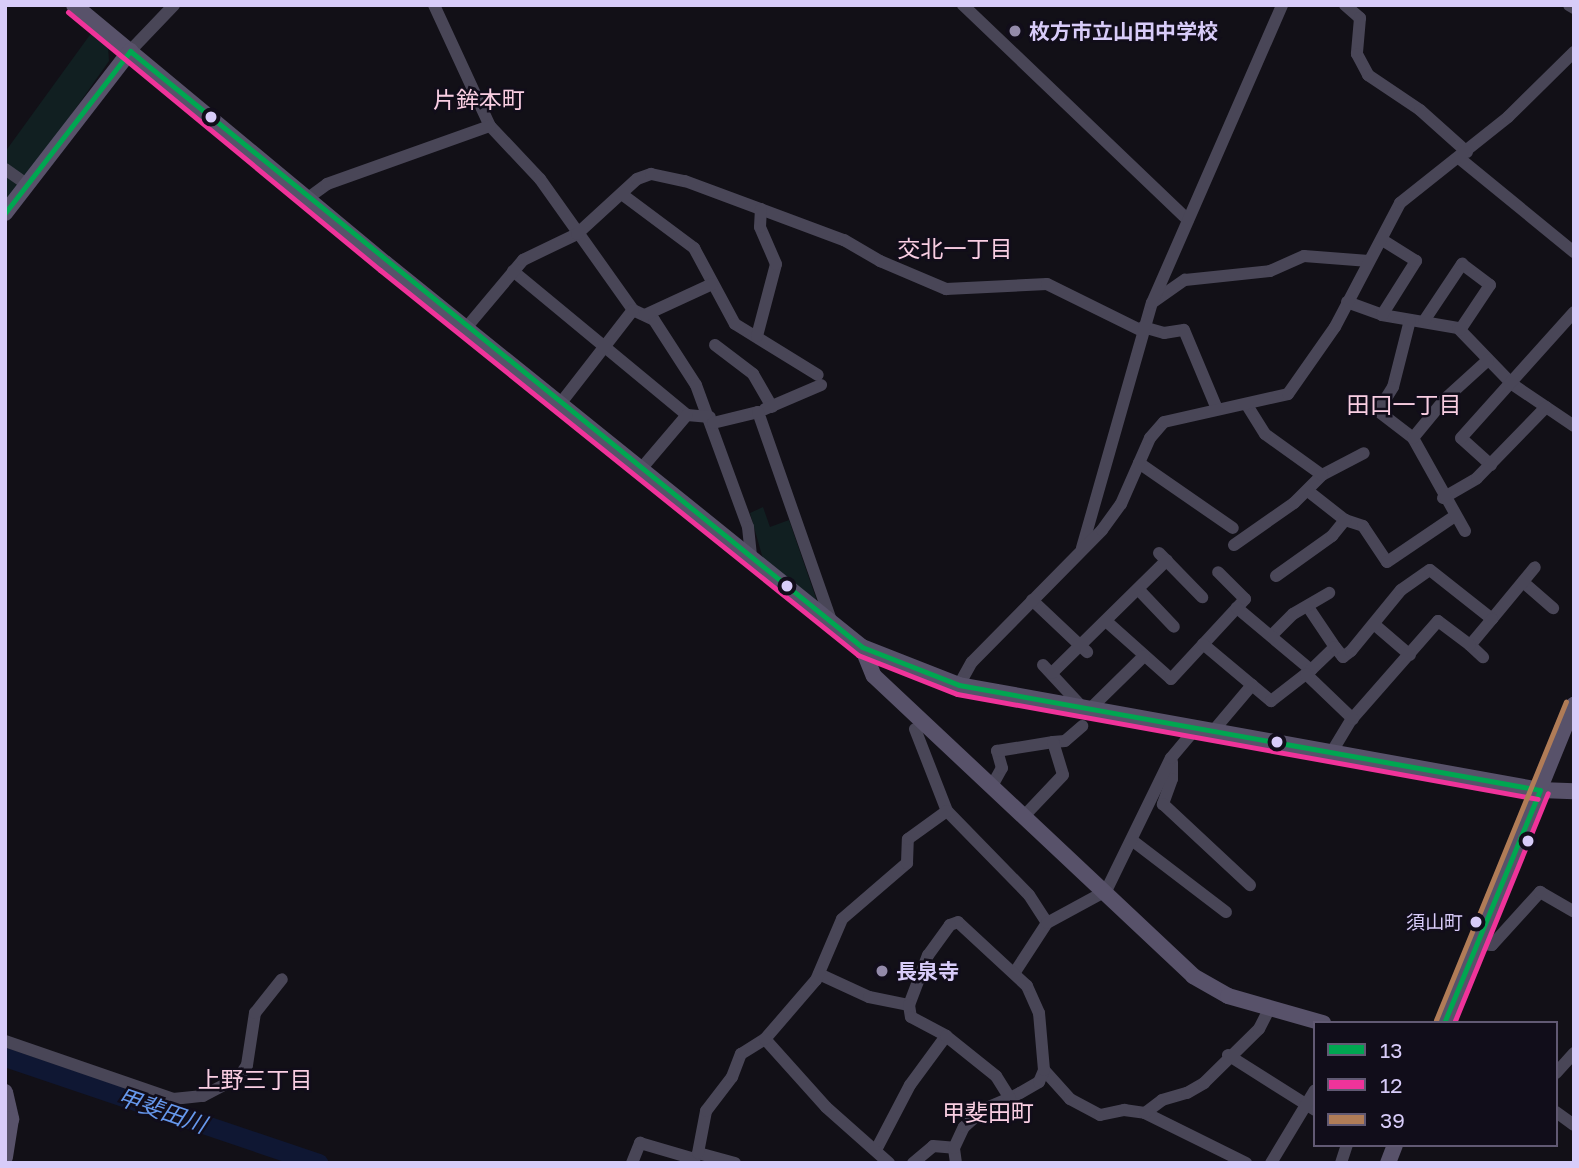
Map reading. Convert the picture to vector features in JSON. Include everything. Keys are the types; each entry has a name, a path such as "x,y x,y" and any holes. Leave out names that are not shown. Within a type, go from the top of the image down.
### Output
{"street":[{"path":"74,5 466,328 862,647 958,685 1540,790 1574,791"},
{"path":"5,214 130,51 174,5"},
{"path":"434,5 490,126 540,179 577,234 639,313 654,320 696,385 748,527 751,557"},
{"path":"963,5 1188,220"},
{"path":"1082,548 1152,303 1282,5"},
{"path":"1345,5 1360,18 1357,54 1368,75 1420,110 1463,155 1574,252"},
{"path":"1569,5 1574,8"},
{"path":"958,685 972,663 1121,504 1150,438 1164,422 1288,394 1335,327 1369,261 1384,241 1400,203 1463,155 1574,52"},
{"path":"308,198 327,184 490,126"},
{"path":"5,169 28,185"},
{"path":"466,328 523,260 577,234 623,195 636,179 651,174 761,209 844,240 946,289 1047,284 1143,329 1164,333 1184,330 1217,409"},
{"path":"513,271 687,415 711,420 758,412 819,380 736,324 694,248 623,195"},
{"path":"757,337 776,264 760,228 761,209"},
{"path":"1382,315 1416,261 1384,241"},
{"path":"1152,303 1185,280 1270,271 1304,256 1369,261"},
{"path":"1424,321 1462,264 1490,285 1460,330"},
{"path":"560,404 603,346 639,313 712,284"},
{"path":"1347,302 1382,315 1460,330 1512,384 1574,426"},
{"path":"1491,466 1461,438 1574,312"},
{"path":"1410,320 1393,387 1378,411 1413,438 1443,498 1465,531"},
{"path":"715,345 753,374 772,407"},
{"path":"1413,438 1488,360"},
{"path":"1247,405 1265,434 1322,475"},
{"path":"1443,498 1491,466 1546,407"},
{"path":"758,412 831,622"},
{"path":"641,469 687,415"},
{"path":"1234,545 1308,491 1322,475 1364,453"},
{"path":"1139,463 1233,528"},
{"path":"1308,491 1345,520 1363,526 1387,562 1455,516"},
{"path":"1276,576 1345,520"},
{"path":"1086,708 1048,669 1084,649 1163,557 1202,597"},
{"path":"1469,645 1535,567"},
{"path":"1308,607 1343,657 1375,625 1401,590 1430,570 1492,619"},
{"path":"1106,621 1171,679 1245,599 1218,572"},
{"path":"1523,582 1553,608"},
{"path":"1138,589 1174,627"},
{"path":"1271,636 1329,593"},
{"path":"1032,600 1084,649"},
{"path":"1237,608 1271,636 1353,719"},
{"path":"1331,753 1353,719 1438,621 1483,657"},
{"path":"1375,625 1410,655"},
{"path":"1203,644 1271,701 1335,647"},
{"path":"862,647 874,676 920,724 993,784 1193,976 1228,996 1315,1021"},
{"path":"1086,708 1144,656"},
{"path":"1214,730 1252,685"},
{"path":"1445,1021 1574,704"},
{"path":"920,724 947,811 1029,895 1047,923"},
{"path":"993,784 1002,768 998,751 1065,741 1082,726"},
{"path":"1015,972 1047,923 1106,891 1133,841 1171,758 1196,728"},
{"path":"1025,815 1063,775 1053,742"},
{"path":"1171,758 1172,779 1163,804 1250,885"},
{"path":"696,1158 706,1111 732,1077 741,1054 765,1039 818,974 842,919 907,863 908,839 947,811"},
{"path":"1133,841 1226,912"},
{"path":"1476,943 1492,945 1540,892 1574,912"},
{"path":"956,1163 954,1148 964,1127 984,1109 1010,1098 1039,1082 1044,1070 1039,1013 1015,972 958,922 950,925 928,955 909,1005 911,1017 946,1035 996,1076 1010,1098"},
{"path":"818,974 869,997 909,1005"},
{"path":"5,1041 173,1099 203,1097 224,1087 243,1071 255,1013 282,979"},
{"path":"1145,1114 1162,1100 1187,1093 1204,1083 1228,1055 1259,1029 1269,1009"},
{"path":"876,1150 910,1085 946,1035"},
{"path":"765,1039 826,1107 889,1163"},
{"path":"1558,1071 1574,1053"},
{"path":"1228,1055 1311,1107 1271,1163"},
{"path":"1044,1070 1070,1099 1100,1115 1124,1110 1145,1114 1246,1163"},
{"path":"5,1092 10,1119 5,1158"},
{"path":"632,1163 640,1143 696,1158 735,1163"},
{"path":"913,1163 933,1146 954,1148"}],"shaded area":[{"path":"92,32 108,46 109,61 5,209 5,152"},
{"path":"763,507 770,527 789,520 818,604 763,559 750,513"}],"waterway":[{"name":"甲斐田川","path":"5,1057 319,1163"}],"transit line":[{"name":"12","path":"68,12 380,270 858,655 957,694 1538,799"},
{"name":"13","path":"130,51 862,647 959,685 1540,790"},
{"name":"13","path":"5,213 130,51"},
{"name":"39","path":"1436,1020 1566,701"},
{"name":"13","path":"1445,1021 1540,790"},
{"name":"12","path":"1455,1021 1548,793"}],"place":[{"name":"枚方市立山田中学校","path":"1015,31"},
{"name":"須山町","path":"1476,922"},
{"name":"長泉寺","path":"882,971"}],"district":[{"name":"片鉾本町","path":"479,99"},
{"name":"交北一丁目","path":"955,248"},
{"name":"田口一丁目","path":"1404,404"},
{"name":"上野三丁目","path":"255,1079"},
{"name":"甲斐田町","path":"988,1112"}]}
